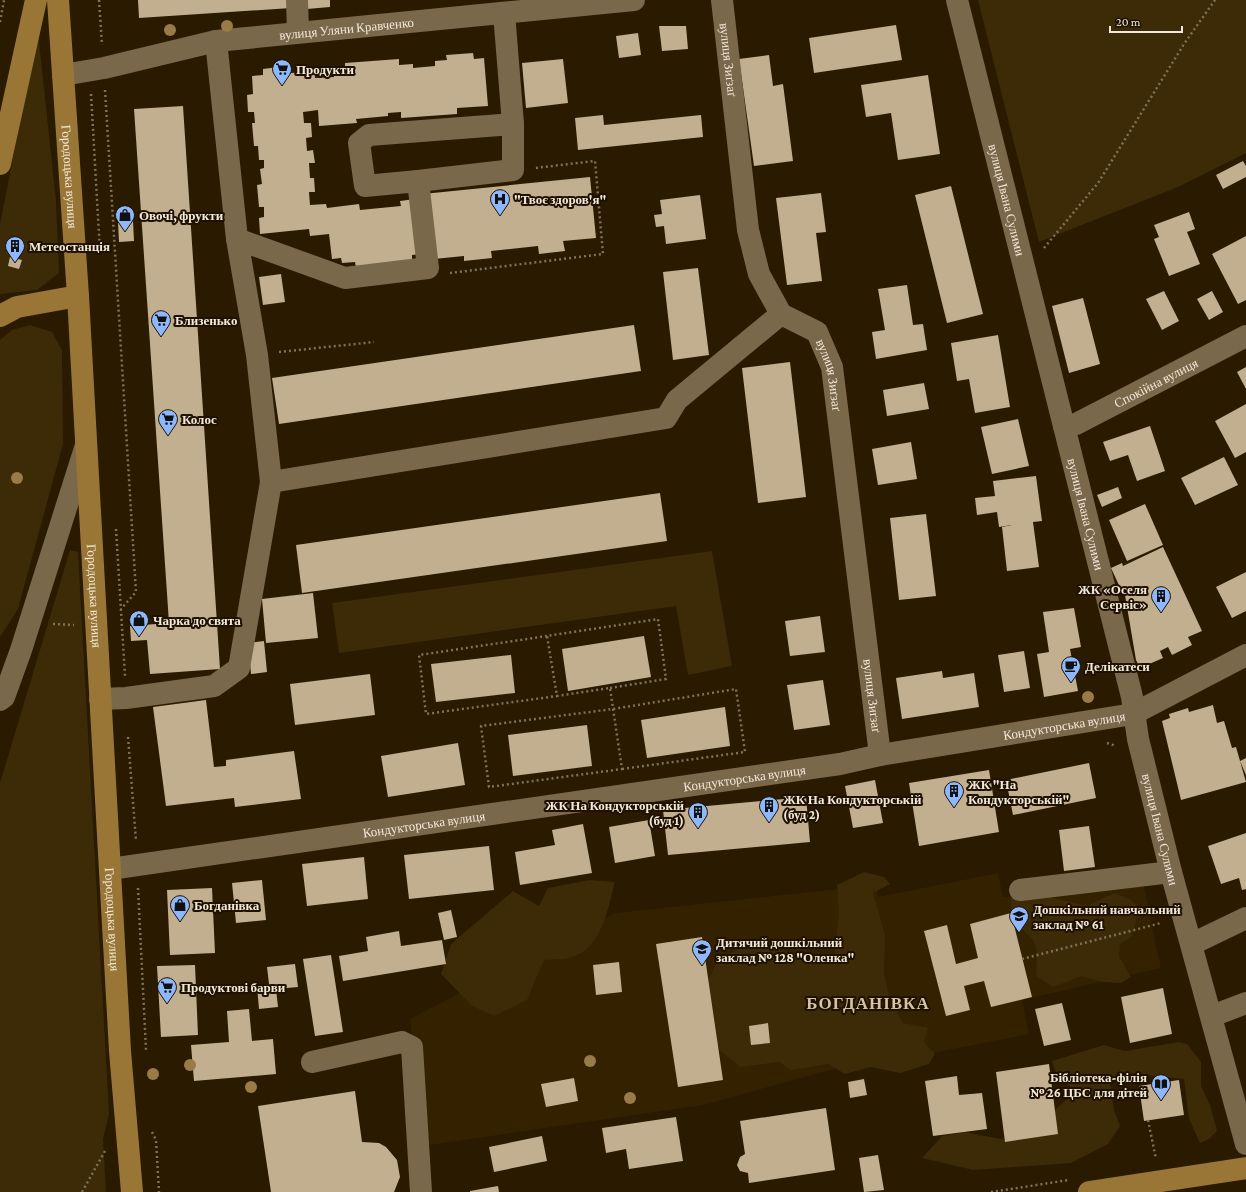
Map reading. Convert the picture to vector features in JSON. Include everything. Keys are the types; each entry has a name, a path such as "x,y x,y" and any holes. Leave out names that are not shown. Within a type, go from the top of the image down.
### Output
{"main road":[{"path":"0,164 36,0"},
{"name":"Городоцька вулиця","path":"58,0 78,296 120,1051 132,1192"},
{"path":"0,316 17,307 78,296"},
{"path":"1089,1192 1246,1168"}],"street":[{"path":"296,0 298,32"},
{"name":"вулиця Уляни Кравченко","path":"63,75 104,68 216,41 634,0"},
{"name":"вулиця Зиґзаґ","path":"722,0 748,230 759,274 781,314 817,332 832,367 880,755"},
{"name":"вулиця Івана Сулими","path":"957,0 1132,697 1133,714 1138,738 1171,872 1212,1016 1246,1144"},
{"path":"504,13 513,124 513,170 364,186 359,143 369,135 513,124"},
{"path":"100,699 126,698 214,686 239,668 271,482 257,355 237,239 216,41"},
{"path":"237,239 345,278 428,268 418,181"},
{"path":"271,482 666,418 677,400 781,314"},
{"name":"Спокійна вулиця","path":"1064,426 1076,424 1246,336"},
{"path":"0,700 4,697 30,624 86,445"},
{"path":"0,662 21,650"},
{"name":"Кондукторська вулиця","path":"110,868 840,764 880,755 1133,714 1246,655"},
{"path":"1020,890 1171,872"},
{"path":"1192,944 1246,918"},
{"path":"1212,1016 1246,1003"},
{"path":"312,1062 402,1042 412,1047 421,1192"}],"path":[{"path":"0,22 4,0"},
{"path":"99,0 102,48"},
{"path":"1042,250 1098,183 1184,44 1215,0"},
{"path":"105,86 136,592 121,609 125,677"},
{"path":"428,268 433,275 603,254 595,162 513,170"},
{"path":"257,355 374,342"},
{"path":"658,619 666,679 610,688 426,714 419,655 658,619"},
{"path":"30,624 75,625"},
{"path":"547,636 557,696"},
{"path":"610,688 622,769"},
{"path":"736,689 745,752 622,769 489,787 481,726 613,709 736,689"},
{"path":"128,734 136,844"},
{"path":"1104,742 1113,745 1118,752"},
{"path":"138,884 146,1050"},
{"path":"1022,959 1164,922"},
{"path":"1148,1120 1157,1166"},
{"path":"152,1132 156,1140 159,1192"},
{"path":"82,1192 106,1148"}],"shaded area":[{"path":"978,0 1246,0 1246,153 1178,187 1039,242"},
{"path":"38,32 56,201 59,273 37,290 0,294 0,224"},
{"path":"30,325 52,332 62,350 63,444 18,609 0,637 0,340 12,330"},
{"path":"70,550 78,552 109,1114 103,1139 106,1192 0,1192 0,783"},
{"path":"712,551 732,666 688,675 676,606 339,653 332,603"},
{"path":"864,872 884,877 890,884 873,893 885,935 884,972 889,996 903,1023 928,1028 924,1042 935,1054 929,1064 900,1073 871,1067 845,1074 828,1064 791,1070 779,1062 740,1067 709,1041 705,986 716,964 740,947 768,947 793,954 835,954 839,912 837,885"},
{"name":"Дитячий дошкільний заклад № 128 \"Оленка\"","path":"998,873 1003,897 1143,882 1161,968 1022,1000 1029,1034 908,1058 906,1049 703,1105 423,1146 410,1019 615,913 876,885 878,897"},
{"path":"589,880 615,882 606,914 598,935 592,944 575,956 564,959 544,960 527,1000 494,1016 472,1006 441,974 451,944 513,891 539,906 548,888"},
{"path":"1114,893 1130,899 1140,908 1132,936 1120,944 1119,956 1131,977 1121,983 1103,982 1082,976 1053,987 1036,976 1037,956 1035,944 1027,934 1011,921 1011,895 1036,894 1087,906"},
{"path":"1179,1042 1187,1044 1201,1062 1201,1086 1210,1105 1217,1131 1209,1139 1200,1143 1189,1119 1184,1079 1118,1072 1110,1083 1114,1110 1120,1126 1108,1144 1071,1163 973,1170 922,1158 942,1136 965,1132 1011,1141 1045,1133 1056,1109 1068,1098 1080,1098 1074,1090 1057,1076 1052,1061 1104,1045 1125,1051"}],"building":[{"path":"138,0 291,0 291,8 139,18"},
{"path":"307,0 330,0 330,7 307,9"},
{"path":"896,25 902,60 814,73 809,38"},
{"path":"659,26 686,26 688,49 662,51"},
{"path":"638,33 641,55 619,58 616,36"},
{"path":"473,53 474,59 484,58 488,106 457,108 457,114 401,118 401,112 388,113 388,116 356,119 357,123 319,126 318,110 303,112 304,123 311,123 312,137 306,138 307,151 313,150 315,163 309,163 310,178 314,178 315,192 309,192 310,205 326,204 327,208 359,204 360,210 401,206 400,201 415,199 421,254 412,255 412,262 356,268 355,262 342,263 341,258 332,259 329,234 310,236 309,229 260,234 259,218 264,217 264,207 259,207 257,185 262,184 260,169 264,168 264,160 259,160 258,146 254,146 252,123 255,123 254,112 248,112 247,95 253,94 252,76 263,75 263,69 279,67 280,74 315,71 315,78 334,77 334,71 345,70 345,63 399,59 399,65 413,64 413,68 435,66 435,61 447,60 446,55"},
{"path":"769,55 773,86 783,84 793,161 754,166 739,59"},
{"path":"563,59 568,103 526,108 522,63"},
{"path":"928,75 940,154 898,160 891,113 866,117 861,85"},
{"path":"183,106 220,669 150,674 147,640 131,641 130,626 169,623 134,109"},
{"path":"603,115 604,125 701,115 703,137 578,150 575,118"},
{"path":"1243,161 1246,166 1246,177 1223,189 1216,175"},
{"path":"590,177 596,238 563,241 565,251 539,254 538,246 491,251 492,258 464,261 464,256 434,259 423,194"},
{"path":"951,186 983,314 947,323 915,195"},
{"path":"821,193 826,232 816,233 822,281 787,285 776,198"},
{"path":"700,195 706,239 666,244 664,226 656,227 654,215 662,214 660,200"},
{"path":"1189,212 1195,229 1187,232 1200,264 1169,276 1154,239 1159,237 1154,225"},
{"path":"133,221 134,241 119,242 118,222"},
{"path":"1246,236 1246,300 1238,304 1212,254"},
{"name":"Метеостанція","path":"10,257 22,260 19,269 8,266"},
{"path":"698,268 709,355 673,360 663,272"},
{"path":"281,274 285,302 263,305 259,277"},
{"path":"907,285 913,325 923,324 927,350 876,359 872,332 885,330 878,289"},
{"path":"1164,291 1179,321 1162,330 1146,299"},
{"path":"1212,291 1223,312 1209,320 1197,299"},
{"path":"1083,298 1100,364 1069,373 1052,306"},
{"path":"634,325 641,371 279,424 272,378"},
{"path":"998,335 1010,407 975,413 969,379 957,381 951,343"},
{"path":"790,362 806,497 758,503 742,368"},
{"path":"1246,367 1246,389 1237,372"},
{"path":"924,383 929,409 887,416 883,390"},
{"path":"1246,404 1246,452 1235,458 1215,421"},
{"path":"1018,419 1029,466 992,474 981,427"},
{"path":"1150,426 1165,471 1137,481 1128,455 1110,461 1103,442"},
{"path":"911,442 917,479 878,485 872,449"},
{"path":"1224,457 1238,485 1195,505 1181,478"},
{"path":"1036,476 1042,521 1033,522 1039,567 1007,571 1002,527 1012,525 999,527 997,512 977,515 975,498 995,496 993,481"},
{"path":"1118,487 1122,498 1102,507 1097,495"},
{"path":"660,493 667,541 302,593 296,545"},
{"path":"1145,504 1163,545 1127,561 1109,520"},
{"path":"926,514 936,596 899,600 890,518"},
{"name":"ЖК «Оселя Сервіс»","path":"1163,547 1202,631 1188,637 1192,645 1172,655 1168,647 1160,651 1163,658 1140,668 1136,660 1125,595 1124,596 1111,568 1122,563 1123,566"},
{"path":"1246,572 1246,611 1232,618 1216,587"},
{"path":"313,593 318,638 266,643 262,599"},
{"path":"1074,608 1081,647 1070,649 1078,691 1044,697 1037,654 1049,652 1043,612"},
{"path":"820,616 825,652 790,656 785,621"},
{"path":"644,636 651,677 568,691 562,649"},
{"path":"264,641 267,672 251,674 248,643"},
{"path":"1024,651 1030,688 1004,692 998,655"},
{"path":"511,655 515,693 436,702 431,664"},
{"path":"942,671 943,678 974,673 979,707 902,719 896,678"},
{"path":"370,674 375,715 295,725 290,684"},
{"path":"823,680 830,725 794,730 787,685"},
{"path":"206,700 214,767 226,766 226,760 294,751 301,799 235,807 234,798 166,806 153,707"},
{"path":"1213,705 1217,723 1224,721 1232,748 1236,747 1246,782 1181,800 1162,721 1170,718 1169,714 1188,708 1189,712"},
{"path":"725,707 730,746 647,758 641,720"},
{"path":"587,725 592,766 513,776 508,735"},
{"path":"458,743 465,785 388,797 381,756"},
{"path":"1246,758 1246,775 1240,761"},
{"path":"1089,763 1096,798 1013,815 1006,780"},
{"name":"ЖК \"На Кондукторській\"","path":"989,770 999,832 919,846 909,783"},
{"path":"875,780 883,823 853,828 845,786"},
{"path":"806,797 810,842 668,855 663,810"},
{"path":"649,820 655,856 615,863 609,827"},
{"path":"583,824 592,873 520,885 515,852 555,845 552,830"},
{"path":"1089,826 1095,867 1064,871 1059,830"},
{"path":"1246,833 1246,889 1242,890 1239,878 1221,884 1208,846"},
{"path":"489,846 494,890 409,899 404,855"},
{"path":"364,857 368,899 307,906 302,864"},
{"path":"262,880 266,920 236,923 232,883"},
{"path":"212,888 215,953 170,955 167,890"},
{"path":"451,910 457,937 444,940 438,913"},
{"path":"1011,913 1032,997 991,1007 984,981 964,986 970,1010 946,1016 924,931 947,925 956,964 978,958 970,924"},
{"path":"399,931 401,946 442,940 446,964 343,981 339,956 368,951 366,937"},
{"path":"702,937 723,1080 678,1087 656,944"},
{"path":"331,955 343,1032 315,1036 303,959"},
{"path":"619,962 622,992 596,995 593,965"},
{"path":"295,964 298,987 276,989 278,1007 259,1009 257,986 269,984 267,967"},
{"path":"195,965 198,1035 161,1037 157,966"},
{"path":"1163,988 1172,1034 1130,1043 1121,997"},
{"path":"1062,1003 1071,1040 1044,1046 1035,1009"},
{"path":"249,1009 252,1041 273,1039 276,1074 194,1081 191,1045 229,1042 227,1011"},
{"path":"768,1023 770,1043 751,1045 749,1026"},
{"path":"1049,1064 1058,1134 1005,1142 996,1072"},
{"path":"957,1076 959,1095 982,1093 987,1129 933,1136 925,1081"},
{"path":"574,1078 578,1101 546,1107 541,1084"},
{"path":"864,1079 867,1095 850,1098 848,1082"},
{"name":"Бібліотека-філія № 26 ЦБС для дітей","path":"1179,1080 1184,1115 1144,1121 1139,1086"},
{"path":"355,1091 362,1142 379,1143 386,1147 397,1160 400,1177 394,1192 271,1192 258,1106"},
{"path":"826,1108 835,1170 749,1183 748,1173 740,1171 737,1165 740,1157 745,1154 740,1121"},
{"path":"676,1117 683,1161 629,1169 626,1149 606,1153 602,1128"},
{"path":"542,1136 547,1161 494,1172 489,1147"},
{"path":"878,1155 884,1190 864,1192 859,1158"},
{"path":"498,1186 499,1192 470,1192 470,1191"}],"place":[{"name":"Продукти","path":"282,86"},
{"name":"\"Твоє здоров'я\"","path":"500,216"},
{"name":"Овочі, фрукти","path":"125,232"},
{"name":"Метеостанція","path":"15,263"},
{"name":"Близенько","path":"161,337"},
{"name":"Колос","path":"168,436"},
{"name":"ЖК «Оселя Сервіс»","path":"1161,613"},
{"name":"Чарка до свята","path":"139,637"},
{"name":"Делікатеси","path":"1071,683"},
{"name":"ЖК \"На Кондукторській\"","path":"954,808"},
{"name":"ЖК На Кондукторській (буд 2)","path":"769,823"},
{"name":"ЖК На Кондукторській (буд 1)","path":"698,829"},
{"name":"Богданівка","path":"180,922"},
{"name":"Дошкільний навчальний заклад № 61","path":"1019,933"},
{"name":"Дитячий дошкільний заклад № 128 \"Оленка\"","path":"702,966"},
{"name":"Продуктові барви","path":"167,1004"},
{"name":"Бібліотека-філія № 26 ЦБС для дітей","path":"1161,1101"}],"district":[{"name":"БОГДАНІВКА","path":"868,1003"}]}
